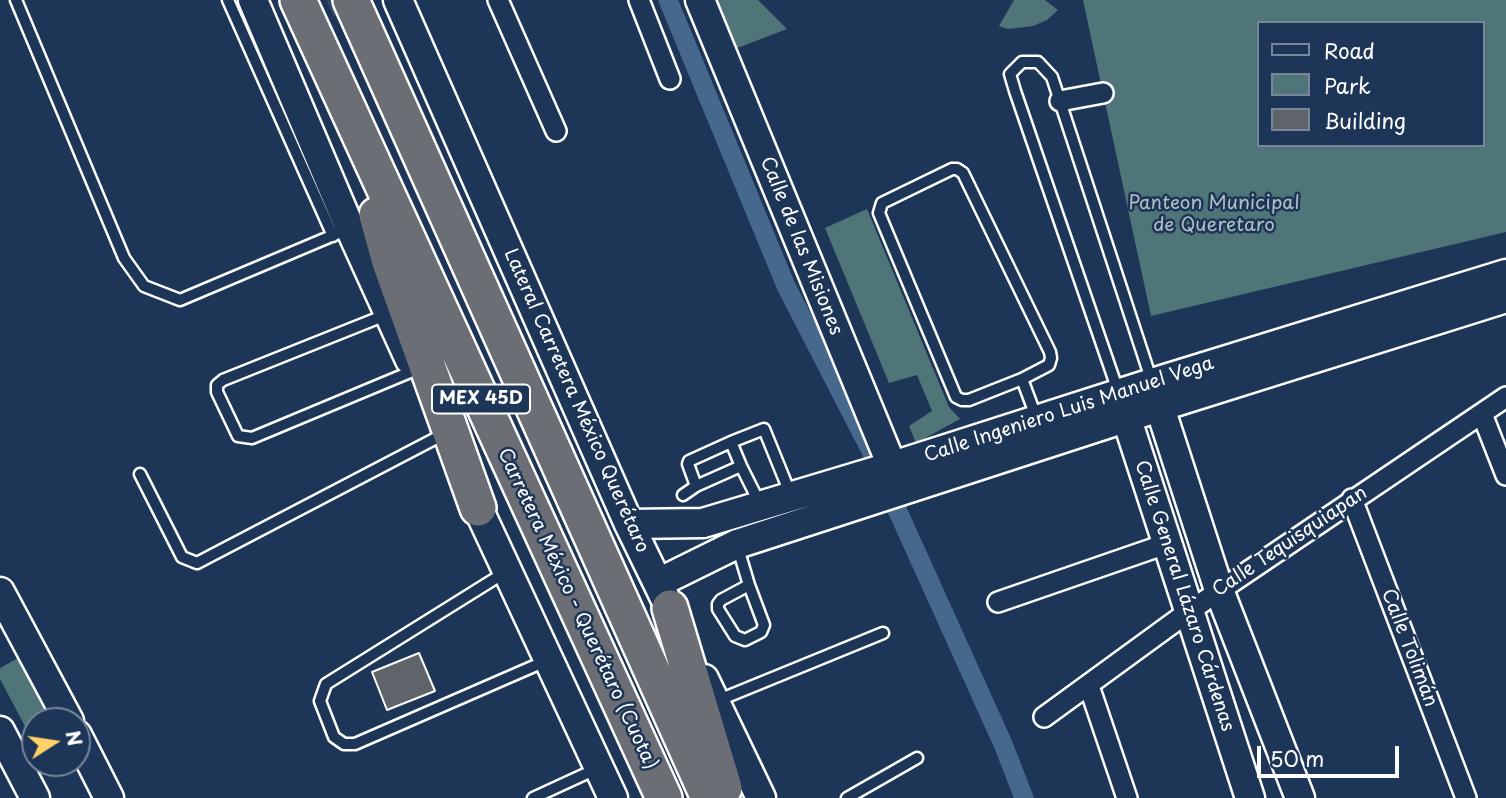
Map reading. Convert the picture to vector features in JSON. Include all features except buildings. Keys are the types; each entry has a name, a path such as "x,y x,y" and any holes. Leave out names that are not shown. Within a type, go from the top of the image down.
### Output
{"highway":[{"name":"MEX 45D","path":"351,0 709,798"},
{"name":"Carretera México - Querétaro (Cuota)","path":"286,18 348,110 664,798"},
{"path":"348,110 390,261 478,509"},
{"path":"664,595 727,798"}],"main road":[{"path":"253,0 286,18 312,164 341,232 389,314 613,798"},
{"name":"Lateral Carretera México Querétaro","path":"398,0 629,524 761,798"},
{"name":"Calle de las Misiones","path":"700,0 897,479"},
{"name":"Calle Ingeniero Luis Manuel Vega","path":"629,524 703,523 791,497 897,479 1156,395 1506,274"},
{"name":"Calle Ingeniero Luis Manuel Vega","path":"1156,395 1506,298"},
{"name":"Calle General Lázaro Cárdenas","path":"1156,395 1219,590 1300,798"},
{"name":"Calle Ingeniero Luis Manuel Vega","path":"664,595 737,544 1037,420 1122,406"},
{"name":"Calle General Lázaro Cárdenas","path":"1122,406 1250,798"},
{"path":"0,592 62,707"},
{"path":"0,731 35,798"},
{"path":"91,763 109,798"}],"street":[{"path":"498,0 556,131"},
{"path":"639,0 670,79"},
{"path":"1060,101 1103,93"},
{"name":"Calle Tequisquiapan","path":"1044,717 1219,590 1506,397"},
{"path":"1482,414 1506,475"},
{"name":"Calle Tolimán","path":"1352,499 1466,798"},
{"path":"998,602 1166,544"},
{"path":"1089,686 1127,798"}],"lane":[{"path":"16,0 124,258 145,286 180,300 341,232"},
{"path":"228,0 312,164"},
{"path":"1122,406 1010,74 1022,62 1038,62 1052,77 1156,395"},
{"path":"952,169 963,173 1050,352 1049,365 1022,379 969,400 956,397 879,213 882,203 952,169"},
{"path":"389,314 223,380 217,385 217,392 238,436 252,438 415,370"},
{"path":"1022,379 1037,420"},
{"path":"696,486 689,461 761,428 766,430 791,497"},
{"path":"140,474 182,557 197,563 444,433"},
{"path":"731,442 761,506"},
{"path":"683,495 696,486 741,466"},
{"path":"737,544 764,625 761,632 745,640 735,636 718,609 721,600 749,585"},
{"path":"507,571 326,684 320,701 334,737 344,744 355,744 548,659"},
{"path":"715,702 883,633"},
{"path":"847,798 917,758"},
{"path":"533,798 599,768"}],"green space":[{"path":"711,0 758,0 787,29 732,50"},
{"path":"1014,0 1045,0 1058,10 1047,20 1033,26 1008,29 999,26"},
{"name":"Panteon Municipal de Queretaro","path":"1083,0 1506,0 1506,232 1151,316"},
{"path":"867,209 949,407 960,419 916,443 909,426 932,411 917,375 889,383 825,228"},
{"path":"29,652 48,707 21,707 21,719 0,679 0,668"}],"waterway":[{"path":"668,0 786,286 875,459"},
{"path":"895,505 1003,744 1024,798"}],"tunnel":[{"path":"290,22 337,0"}]}
